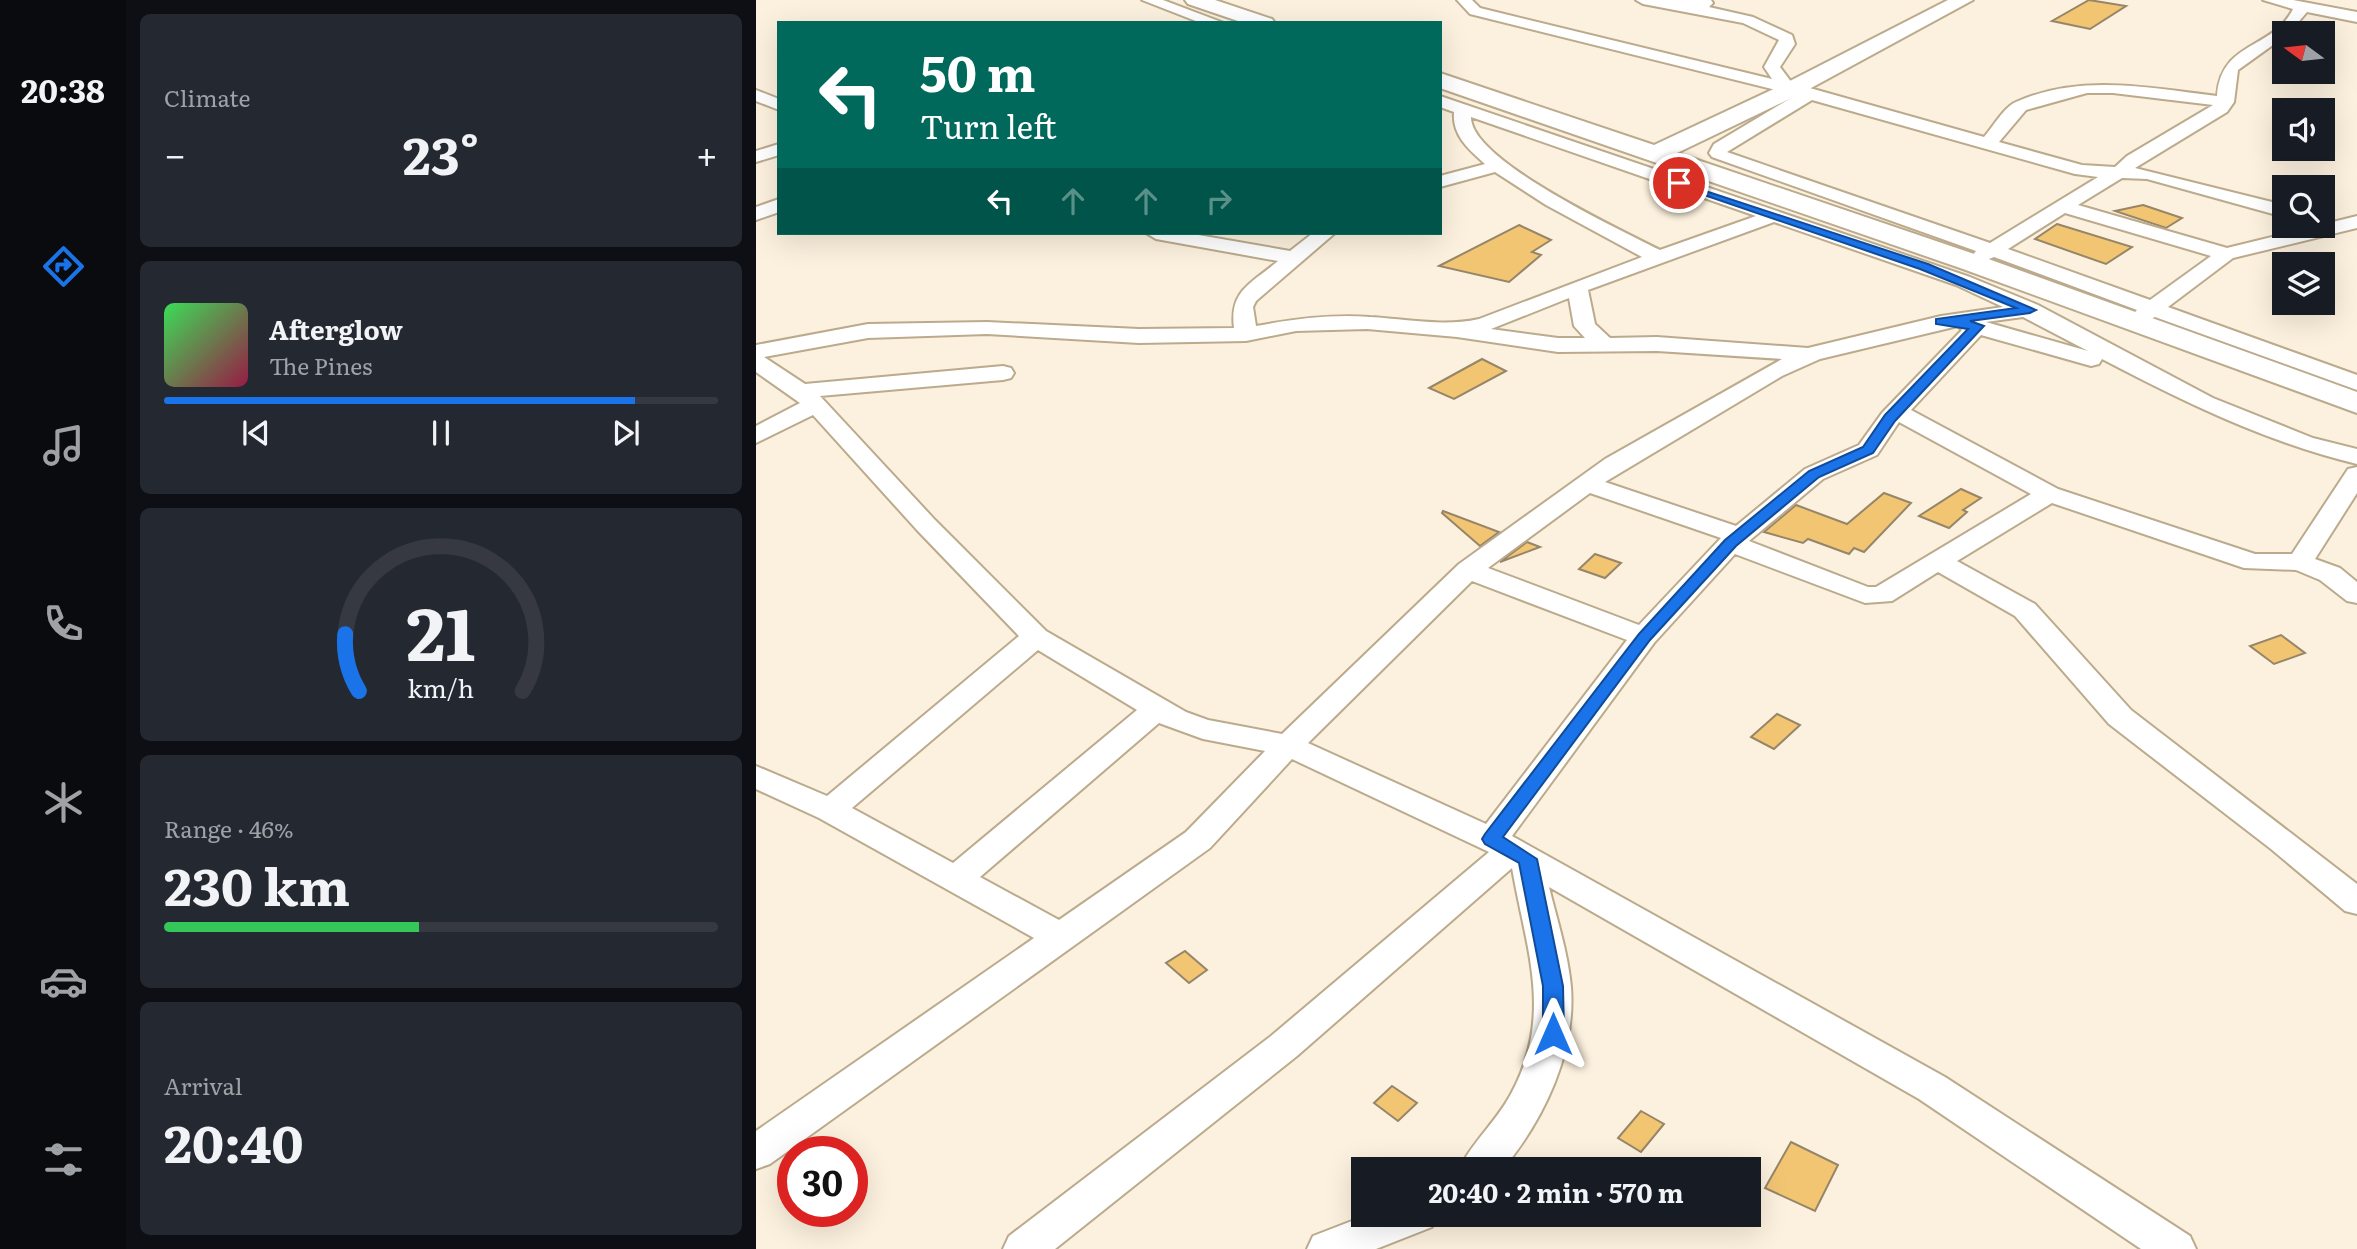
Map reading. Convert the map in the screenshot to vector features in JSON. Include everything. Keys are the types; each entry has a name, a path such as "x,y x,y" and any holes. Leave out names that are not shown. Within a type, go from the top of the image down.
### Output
{"main road":[{"path":"1195,0 1259,21"},
{"path":"1657,153 1796,90 1962,0"},
{"path":"1442,81 1657,153 1983,256 2144,315 2357,403"}],"street":[{"path":"1149,0 1211,21"},
{"path":"1464,0 1475,12 1796,90 2089,172 2122,170 2159,176 2272,208"},
{"path":"1643,0 1737,17 1759,23 1787,37 1787,44 1772,67 1796,90"},
{"path":"1687,6 1722,0"},
{"path":"1737,17 1751,0"},
{"path":"2270,0 2354,17"},
{"path":"2319,0 2354,17"},
{"path":"1796,90 1720,148 1718,153 1722,158 1983,256 2065,207 2133,160 2221,108 2225,102 2225,84 2232,66 2264,41 2294,23 2302,6"},
{"path":"1988,144 2020,106 2087,88 2113,88 2225,102"},
{"path":"1442,102 1771,217 1924,267 2030,310 2151,376 2290,437 2357,457"},
{"path":"1463,109 1464,130 1470,139 1501,165 1548,199 1660,258"},
{"path":"756,157 777,150"},
{"path":"1442,181 1501,165"},
{"path":"756,214 777,206"},
{"path":"2065,207 2226,254"},
{"path":"1456,331 1486,324 1577,286 1771,217"},
{"path":"2335,224 2357,222"},
{"path":"2335,226 2357,233"},
{"path":"1167,235 1293,258"},
{"path":"1246,334 1242,307 1258,288 1322,235"},
{"path":"2144,315 2226,254 2281,238"},
{"path":"1577,286 1585,326 1605,345"},
{"path":"756,1152 1198,840 1288,746 1468,570 1614,464 1751,385 1812,354 1941,322 2030,310"},
{"path":"2144,315 2357,383"},
{"path":"1941,322 1978,326 2151,376"},
{"path":"756,352 868,331 1000,328 1139,336 1246,334 1335,323 1456,331 1533,344 1657,344 1812,354"},
{"path":"1024,1249 1284,1046 1510,850 1644,637 1735,539 1814,474 1868,450 1897,412 1978,326"},
{"path":"756,362 807,398 836,424 926,525 1036,637 1157,709 1203,729 1288,746 1510,850 1932,1088 2175,1249"},
{"path":"756,436 807,398 1003,373"},
{"path":"1897,412 2049,494 2253,562 2300,562 2330,574 2357,595"},
{"path":"2300,562 2357,474"},
{"path":"1586,484 1735,539 1872,596 1882,595 2049,494"},
{"path":"1938,561 2025,610 2079,674 2120,717 2357,902"},
{"path":"1468,570 1644,637"},
{"path":"830,810 1036,637"},
{"path":"957,878 1157,709"},
{"path":"756,778 830,810 1061,937"},
{"path":"1487,1157 1539,1077 1553,1034 1553,986 1510,850"},
{"path":"1328,1249 1385,1227"}],"building":[{"path":"2089,0 2126,6 2090,29 2052,21"},
{"path":"2143,205 2182,218 2166,228 2115,211"},
{"path":"2057,224 2132,247 2106,264 2035,239"},
{"path":"1519,225 1551,240 1532,252 1541,255 1509,282 1439,266"},
{"path":"1482,359 1506,371 1454,399 1429,388"},
{"path":"1961,489 1981,498 1963,510 1967,512 1949,528 1919,516"},
{"path":"1884,493 1911,503 1864,552 1854,548 1849,554 1808,539 1803,543 1764,532 1796,505 1847,524"},
{"path":"1443,511 1499,532 1480,546 1442,513"},
{"path":"1527,542 1540,547 1500,562"},
{"path":"1595,554 1621,563 1605,578 1579,569"},
{"path":"2281,635 2305,653 2274,664 2250,646"},
{"path":"1777,714 1800,725 1774,749 1751,737"},
{"path":"1185,951 1207,970 1189,983 1166,963"},
{"path":"1392,1086 1417,1103 1398,1121 1374,1103"},
{"path":"1641,1111 1664,1124 1641,1152 1618,1138"},
{"path":"1791,1142 1838,1165 1815,1211 1765,1188"}],"route":[{"path":"1553,1034 1553,986 1527,859 1492,839 1644,637 1738,534 1814,474 1868,450 1890,418 1978,326 1941,322 2030,310 1963,281 1771,217 1679,183"}]}
